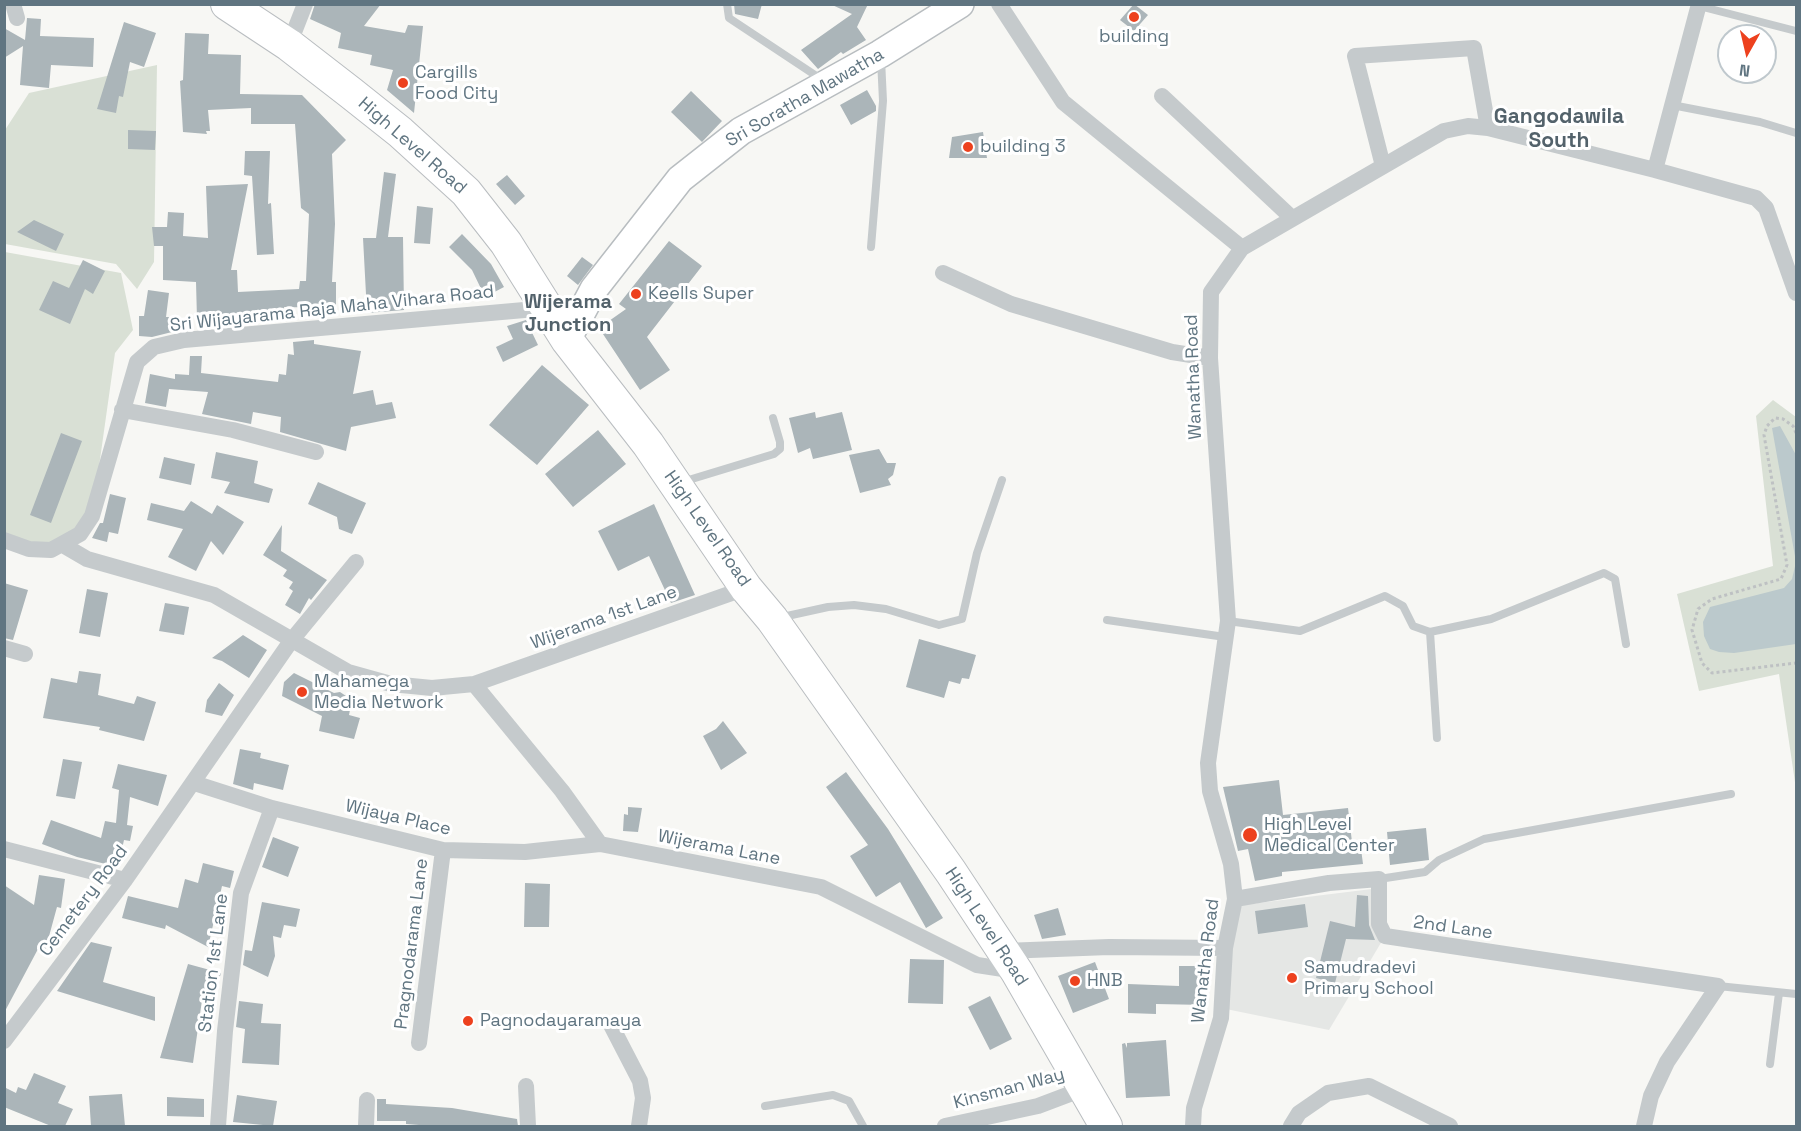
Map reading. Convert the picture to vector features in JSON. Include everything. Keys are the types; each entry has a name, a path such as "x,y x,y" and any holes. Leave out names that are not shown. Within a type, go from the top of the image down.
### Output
{"highway":[{"name":"High Level Road","path":"227,4 290,45 400,132 466,192 506,243 567,340 675,483 746,588 772,619 1011,962 1106,1126"}],"main road":[{"name":"Sri Soratha Mawatha","path":"567,340 594,289 680,180 741,131 880,54 960,4"},
{"name":"Sri Soratha Mawatha","path":"547,308 594,289"}],"street":[{"path":"290,45 305,4"},
{"path":"999,4 1063,102 1242,248"},
{"path":"1655,170 1699,5"},
{"path":"1383,166 1355,56 1474,48 1488,128"},
{"path":"1162,96 1292,218"},
{"name":"Wanatha Road","path":"1193,1126 1194,1108 1221,1018 1225,948 1235,899 1231,864 1210,791 1208,763 1226,629 1210,358 1211,292 1242,248 1444,131 1468,126 1488,128 1756,198 1766,208 1797,292"},
{"path":"943,273 1011,304 1172,352 1210,358"},
{"name":"Sri Wijayarama Raja Maha Vihara Road","path":"63,545 80,534 92,516 137,362 154,347 184,340 547,308"},
{"path":"122,410 233,430 316,452"},
{"path":"4,540 42,550 63,545"},
{"name":"Wijerama 1st Lane","path":"63,545 87,559 214,595 348,672 391,684 432,688 474,684 746,588"},
{"name":"Cemetery Road","path":"4,1041 125,880 291,641 356,562"},
{"path":"4,648 26,654"},
{"path":"474,684 562,790 600,844"},
{"name":"Wijaya Place","path":"194,783 272,808 443,850 525,852 600,844"},
{"name":"Station 1st Lane","path":"218,1126 225,1031 241,893 272,808"},
{"name":"Wijerama Lane","path":"600,844 821,887 978,965 1109,947 1225,948"},
{"path":"4,849 125,880"},
{"name":"Pragnodarama Lane","path":"420,1043 443,850"},
{"path":"1235,899 1329,883 1379,879"},
{"name":"2nd Lane","path":"1379,879 1380,924 1385,936 1718,986"},
{"path":"1644,1126 1651,1096 1667,1062 1718,986"},
{"path":"611,1025 640,1081 644,1098 639,1126"},
{"path":"526,1086 528,1126"},
{"path":"1291,1126 1299,1113 1328,1093 1369,1086 1450,1126"},
{"name":"Kinsman Way","path":"945,1126 1038,1106 1083,1089"},
{"path":"366,1126 367,1100"}],"lane":[{"path":"727,4 729,18 827,83"},
{"path":"1699,5 1797,31"},
{"path":"871,247 883,101 880,54"},
{"path":"1672,105 1760,122 1797,133"},
{"path":"675,483 774,454 780,449 780,442 773,418"},
{"path":"772,619 828,606 854,605 886,609 939,625 949,625 962,619 977,553 1002,480"},
{"path":"1107,620 1226,629 1300,631 1385,596 1403,606 1413,627 1430,632 1491,619 1604,573 1615,579 1626,644"},
{"path":"1430,632 1437,738"},
{"path":"1379,879 1425,872 1439,860 1484,839 1731,794"},
{"path":"1718,986 1797,994"},
{"path":"1770,1064 1779,993"},
{"path":"765,1106 833,1095 849,1101 863,1126"}],"path":[{"path":"1797,433 1793,426 1783,419 1775,418 1767,426 1764,435 1787,565 1781,579 1712,598 1698,609 1692,630 1702,663 1712,673 1797,663"}],"shaded area":[{"path":"157,65 154,262 137,289 116,264 5,244 5,130 29,93"},
{"path":"5,252 121,273 133,330 115,353 92,516 51,550 5,541"},
{"path":"1773,400 1796,417 1796,789 1779,674 1699,691 1677,594 1773,566 1756,416"},
{"path":"1780,426 1796,455 1796,562 1772,428"},
{"path":"1796,562 1796,644 1734,653 1710,649 1704,636 1703,622 1710,607 1784,588 1792,579"},
{"name":"Samudradevi Primary School","path":"1380,888 1385,936 1329,1030 1221,1008 1234,906"}],"building":[{"path":"315,4 381,4 364,26 405,33 408,25 423,26 414,113 387,90 393,70 370,65 372,55 338,48 341,33 310,19"},
{"path":"734,4 762,4 758,19 735,14"},
{"path":"830,4 868,4 857,27 866,40 843,54 841,52 818,69 801,50 852,14"},
{"name":"building","path":"1134,4 1148,15 1134,31 1120,20"},
{"path":"27,18 41,19 40,36 94,38 93,67 51,65 49,88 20,85 23,46 4,58 4,28 25,40"},
{"path":"124,22 156,33 144,67 130,62 123,97 119,96 116,113 97,109"},
{"path":"185,33 209,34 208,54 241,55 240,94 302,95 346,140 332,154 335,224 332,282 336,282 336,308 284,307 285,316 197,319 196,282 163,280 163,246 154,246 152,227 167,227 168,212 184,213 183,236 208,238 206,186 248,184 231,270 237,270 238,292 299,289 300,281 306,281 309,214 301,208 295,124 251,124 251,108 208,110 210,131 206,131 207,134 183,132 180,81 183,80"},
{"path":"867,90 876,106 876,111 851,125 840,105"},
{"path":"691,91 722,121 702,142 671,112"},
{"path":"128,130 156,131 155,150 128,149"},
{"name":"building 3","path":"983,132 987,158 949,158 952,137"},
{"path":"245,151 270,151 268,204 271,203 274,254 257,255 252,176 244,175"},
{"path":"384,172 396,174 388,237 403,237 404,310 367,313 363,238 376,238"},
{"path":"507,175 525,196 515,205 496,184"},
{"path":"417,206 433,208 430,244 414,243"},
{"path":"34,220 64,234 56,251 17,232"},
{"path":"462,234 491,264 504,287 485,297 472,270 449,247"},
{"path":"669,241 702,266 647,337 670,370 640,390 599,328 626,309 619,304"},
{"path":"582,257 593,265 578,285 567,276"},
{"path":"83,260 105,271 93,294 85,289 70,324 39,310 53,281 69,288"},
{"path":"148,290 169,293 166,317 173,317 172,332 152,337 139,336 139,316 144,316"},
{"path":"526,320 538,345 503,362 496,347 513,339 507,326"},
{"path":"314,340 314,344 361,351 353,394 373,390 376,405 392,402 396,418 351,427 346,451 280,432 281,417 253,412 251,424 202,414 208,392 169,389 166,407 145,403 150,374 175,379 175,374 189,375 190,356 202,356 201,373 278,382 279,374 286,375 288,354 294,355 293,342"},
{"path":"542,365 589,405 537,465 489,425"},
{"path":"815,412 816,418 842,412 852,450 813,459 810,448 798,453 789,418"},
{"path":"598,430 626,464 573,507 545,474"},
{"path":"61,433 82,441 51,523 30,515"},
{"path":"879,449 887,463 896,463 893,475 888,479 891,485 860,493 849,455"},
{"path":"216,452 258,461 254,483 273,489 269,503 224,493 230,482 211,478"},
{"path":"164,457 195,464 191,485 159,478"},
{"path":"318,482 366,503 352,534 339,529 337,517 308,504"},
{"path":"110,494 126,498 118,534 109,532 107,542 92,538 100,523 103,523"},
{"path":"191,501 212,514 217,505 244,522 223,555 211,541 196,571 168,557 183,529 147,520 151,503 184,511"},
{"path":"654,504 695,595 671,603 649,556 618,571 598,531"},
{"path":"282,525 281,551 327,580 311,600 309,598 300,614 285,605 293,591 289,588 293,582 283,576 287,570 263,555"},
{"path":"4,583 28,590 13,640 4,638"},
{"path":"87,589 108,593 100,637 79,633"},
{"path":"165,603 189,607 184,635 159,631"},
{"path":"243,635 267,650 249,678 222,661 212,658"},
{"path":"919,639 976,655 969,679 962,678 960,684 949,681 944,698 906,687"},
{"path":"79,671 101,674 98,695 134,704 137,696 156,702 144,741 99,730 100,727 43,718 51,678 77,683"},
{"path":"294,673 334,693 340,692 352,700 349,715 360,718 354,739 319,731 322,716 282,696 284,682"},
{"path":"219,683 234,695 222,716 205,712 207,700"},
{"path":"723,721 747,753 721,770 703,736 716,729"},
{"path":"240,749 261,753 260,758 289,765 283,790 254,783 253,790 233,784"},
{"path":"63,759 82,762 75,799 56,796"},
{"path":"118,764 167,775 158,806 130,797 127,825 133,826 130,841 124,840 118,867 77,857 42,844 51,820 101,838 105,821 116,823 119,790 112,788"},
{"path":"846,772 888,829 943,918 926,928 900,882 876,897 850,856 868,845 826,787"},
{"path":"1279,780 1283,815 1348,808 1352,842 1360,841 1363,864 1282,872 1282,876 1255,881 1248,849 1238,851 1223,787"},
{"path":"628,807 642,808 638,832 623,831 624,814 628,815"},
{"path":"1426,828 1429,860 1390,865 1387,832"},
{"path":"273,837 299,847 288,877 262,867"},
{"path":"203,863 234,871 230,888 222,886 208,947 166,925 165,929 122,918 128,896 178,908 185,879 198,883"},
{"path":"39,875 65,879 61,908 57,907 45,951 38,949 4,1013 4,885 34,905"},
{"path":"525,883 550,884 549,927 524,927"},
{"path":"1357,895 1368,896 1369,925 1375,940 1346,939 1335,983 1316,978 1330,921 1355,927"},
{"path":"262,902 300,909 296,927 284,925 281,938 273,936 275,956 268,977 243,965 245,950 252,951"},
{"path":"1305,904 1308,927 1258,934 1255,911"},
{"path":"1058,908 1066,935 1042,939 1034,915"},
{"path":"91,942 112,947 103,982 155,997 155,1021 57,991"},
{"path":"910,959 944,960 943,1004 908,1003"},
{"path":"1095,962 1109,999 1073,1013 1058,976"},
{"path":"188,964 221,973 212,1003 202,1000 193,1063 160,1058"},
{"path":"1179,966 1206,966 1205,1005 1156,1004 1156,1014 1128,1013 1128,984 1179,986"},
{"path":"990,996 1012,1039 990,1050 968,1007"},
{"path":"239,1001 263,1004 261,1023 281,1024 279,1065 242,1063 245,1029 236,1027"},
{"path":"1166,1040 1170,1096 1126,1098 1122,1044 1125,1043 1127,1048 1127,1043"},
{"path":"34,1073 66,1086 58,1103 73,1109 65,1126 51,1126 4,1107 4,1087 16,1093 18,1087 26,1090"},
{"path":"122,1094 125,1126 91,1126 89,1096"},
{"path":"237,1095 277,1101 273,1126 233,1122"},
{"path":"167,1097 204,1099 204,1117 167,1116"},
{"path":"377,1099 386,1099 386,1104 452,1108 517,1119 518,1126 432,1126 406,1124 406,1121 377,1121"}],"place":[{"name":"building","path":"1134,17"},
{"name":"Cargills Food City","path":"403,83"},
{"name":"building 3","path":"968,147"},
{"name":"Keells Super","path":"636,294"},
{"name":"Mahamega Media Network","path":"302,692"},
{"name":"High Level Medical Center","path":"1250,835"},
{"name":"Samudradevi Primary School","path":"1292,978"},
{"name":"HNB","path":"1075,981"},
{"name":"Pagnodayaramaya","path":"468,1021"}],"district":[{"name":"Gangodawila South","path":"1559,129"},
{"name":"Wijerama Junction","path":"568,314"}]}
